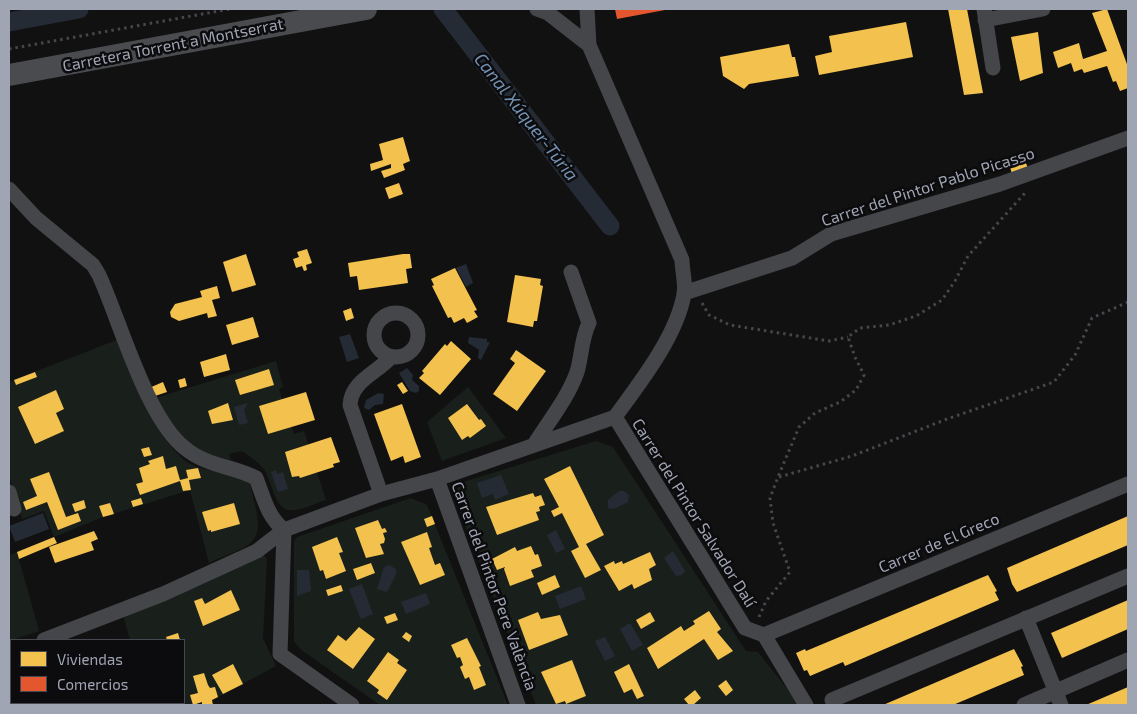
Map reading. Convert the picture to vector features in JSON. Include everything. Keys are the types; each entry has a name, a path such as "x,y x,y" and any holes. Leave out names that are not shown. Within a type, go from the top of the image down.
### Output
{"main road":[{"name":"Carretera Torrent a Montserrat","path":"9,76 366,9"}],"street":[{"name":"Carrer del Pintor Salvador Dalí","path":"537,9 548,13 589,45"},
{"name":"Carrer del Pintor Salvador Dalí","path":"587,9 589,45 682,260 689,292 671,330 647,373 614,417 745,628 759,633 806,705"},
{"path":"993,68 985,14 1043,9"},
{"name":"Carrer del Pintor Pablo Picasso","path":"689,292 792,258 831,234 1000,184 1128,138"},
{"path":"9,189 36,218 87,259 100,275 154,407 174,437 185,449 198,457 256,478 273,521 284,530"},
{"path":"534,445 566,396 577,372 584,332 589,323 571,272"},
{"path":"381,494 350,405 350,395 357,385 382,367 391,357"},
{"path":"50,639 163,594 257,551 284,530 381,494 437,479 614,417"},
{"name":"Carrer del Pintor Pere València","path":"437,479 518,705"},
{"name":"Carrer de El Greco","path":"759,633 1128,484"},
{"path":"9,492 14,509"},
{"path":"284,530 280,654 352,705"},
{"path":"832,700 1128,576"},
{"path":"1026,618 1058,698"},
{"path":"1024,705 1058,698 1128,660"}],"path":[{"path":"9,49 230,9"},
{"path":"689,292 709,315 730,325 829,341 848,336 860,328 889,325 916,316 942,300 955,282 968,256 1029,188"},
{"path":"778,477 852,456 947,419 1054,382 1075,354 1092,318 1128,302"},
{"path":"759,633 766,601 790,572 772,514 770,498 800,427 815,412 840,402 856,390 864,375 854,357 848,336"}],"shaded area":[{"path":"466,264 473,283 466,287 456,268"},
{"path":"350,334 359,358 347,362 339,337"},
{"path":"469,337 487,339 487,342 490,342 481,360 478,358 479,350 468,343"},
{"path":"119,339 144,403 171,447 191,464 207,469 238,474 248,482 252,491 258,528 251,543 243,548 209,563 190,490 103,517 54,537 44,511 22,519 9,475 9,382"},
{"path":"276,361 283,387 279,389 294,434 304,431 326,500 297,510 288,510 279,503 263,468 242,451 229,454 231,460 193,451 152,399"},
{"path":"407,368 413,375 412,380 419,386 419,391 416,393 410,391 399,373"},
{"path":"468,387 506,438 442,461 427,422"},
{"path":"378,393 384,394 383,404 375,405 369,410 364,408 366,400"},
{"path":"248,403 244,410 248,423 239,425 234,407"},
{"path":"596,441 613,447 746,651 758,652 800,705 536,705 454,497 460,483"},
{"path":"276,470 277,474 283,472 288,489 278,492 271,472"},
{"path":"501,475 509,494 495,500 493,494 482,498 477,483"},
{"path":"619,491 624,491 629,495 628,502 614,509 608,508 608,500"},
{"path":"411,498 427,505 508,705 380,705 300,649 294,641 294,542 297,537"},
{"path":"43,513 49,529 15,542 9,526"},
{"path":"556,530 565,549 556,553 547,535"},
{"path":"673,551 685,571 682,575 676,576 664,558"},
{"path":"17,552 39,631 10,639 9,641 9,555"},
{"path":"263,554 267,559 263,638 276,666 213,700 189,705 69,705 185,704 185,639 130,639 123,615"},
{"path":"389,565 396,569 396,574 387,592 377,589 384,567"},
{"path":"297,570 309,570 311,591 297,596"},
{"path":"362,584 373,614 361,619 349,589"},
{"path":"581,586 586,599 560,609 555,596"},
{"path":"426,593 430,604 406,614 401,602"},
{"path":"630,623 643,645 632,651 620,629"},
{"path":"605,637 615,656 605,661 595,641"}],"building: Viviendas":[{"path":"948,9 967,9 983,93 964,95"},
{"path":"1107,9 1128,67 1128,88 1120,91 1116,81 1113,82 1107,66 1084,73 1082,69 1074,72 1071,63 1058,68 1053,52 1079,43 1083,59 1107,51 1092,13"},
{"path":"906,22 913,57 819,75 815,56 832,52 829,36"},
{"path":"1038,32 1043,73 1020,81 1011,37"},
{"path":"789,44 792,57 795,57 799,76 749,84 744,89 723,76 720,57"},
{"path":"403,137 410,161 403,164 405,170 384,178 381,171 391,168 391,164 371,171 370,164 383,160 379,144"},
{"path":"1023,156 1028,168 1012,174 1008,160"},
{"path":"399,183 403,194 389,199 385,188"},
{"path":"307,249 312,263 306,265 307,270 304,271 302,266 296,268 293,259 299,257 297,252"},
{"path":"246,254 256,285 232,292 223,262"},
{"path":"410,254 412,268 406,269 408,283 359,290 357,276 350,277 348,263"},
{"path":"455,268 477,310 474,311 478,317 467,323 464,318 454,323 451,317 448,318 432,286 434,285 431,279"},
{"path":"515,275 541,279 540,285 543,286 537,321 534,321 533,327 507,322"},
{"path":"217,286 220,298 212,300 217,316 208,318 207,313 179,321 171,317 170,312 175,304 202,297 200,291"},
{"path":"351,308 354,318 346,321 343,311"},
{"path":"253,317 259,337 232,345 226,325"},
{"path":"451,341 471,359 440,395 419,378 424,373 422,371 445,344 447,346"},
{"path":"516,350 546,371 517,411 493,394 515,363 510,359"},
{"path":"226,354 230,370 204,377 200,362"},
{"path":"269,369 274,385 240,395 235,380"},
{"path":"35,372 37,377 16,385 14,380"},
{"path":"185,378 187,386 180,388 178,380"},
{"path":"163,382 167,392 152,397 149,388"},
{"path":"402,382 408,391 403,394 397,385"},
{"path":"56,390 64,409 56,413 64,431 35,444 18,407"},
{"path":"306,392 315,420 268,434 259,406"},
{"path":"228,403 233,420 212,424 208,411"},
{"path":"402,404 421,457 405,463 403,456 391,461 374,414"},
{"path":"467,404 486,426 470,438 468,436 462,440 448,418"},
{"path":"331,437 340,462 333,464 334,467 300,478 299,476 292,477 285,452"},
{"path":"149,447 152,455 144,457 141,449"},
{"path":"163,456 166,469 176,466 180,480 188,478 186,470 198,468 201,478 189,480 191,490 183,491 180,481 140,495 136,484 143,482 139,468 150,464 148,461"},
{"path":"570,466 604,535 586,544 601,570 585,578 571,551 579,547 562,513 554,517 551,511 559,507 544,479"},
{"path":"49,472 66,517 78,513 81,521 58,530 47,502 26,510 23,502 37,496 30,479"},
{"path":"533,493 535,497 541,495 545,505 539,507 540,511 536,512 539,520 497,535 486,507"},
{"path":"141,498 143,504 133,507 131,501"},
{"path":"84,500 86,508 75,512 72,504"},
{"path":"110,503 114,514 103,517 99,506"},
{"path":"234,503 240,524 211,532 211,530 208,531 202,512"},
{"path":"432,516 435,524 427,527 424,519"},
{"path":"1128,516 1128,545 1017,592 1012,584 1007,568"},
{"path":"378,520 382,529 385,528 387,532 383,533 384,543 380,544 384,554 366,558 355,528"},
{"path":"94,531 98,539 91,542 94,550 55,563 49,547"},
{"path":"427,532 432,547 429,548 435,565 440,563 445,575 420,585 401,542"},
{"path":"54,537 57,543 19,559 17,552"},
{"path":"337,537 343,552 339,553 346,571 326,579 323,570 320,571 312,547"},
{"path":"531,546 535,555 538,554 542,566 531,570 534,577 510,586 505,567 497,570 492,559 515,547 517,551"},
{"path":"650,552 656,565 649,569 652,580 634,589 632,584 619,591 604,566 614,561 615,564 622,561 623,564"},
{"path":"371,563 375,573 357,580 353,569"},
{"path":"555,575 560,587 542,595 537,583"},
{"path":"988,575 997,591 995,592 999,600 845,666 843,662 810,676 807,670 804,671 796,653 805,649 806,651"},
{"path":"341,585 343,591 328,596 326,590"},
{"path":"231,590 240,610 203,626 194,601 202,598 205,604"},
{"path":"1128,600 1128,629 1062,658 1051,633"},
{"path":"709,611 721,629 717,632 733,651 718,660 704,639 658,669 647,648 681,626 684,631 695,624 693,621"},
{"path":"538,612 541,619 560,615 568,635 529,650 518,620"},
{"path":"650,612 655,621 641,629 636,620"},
{"path":"395,613 398,620 387,624 384,617"},
{"path":"359,627 375,639 353,669 327,650 338,635 346,641"},
{"path":"406,632 412,636 409,642 402,637"},
{"path":"178,633 180,639 167,639 166,637"},
{"path":"467,638 481,666 479,667 486,685 474,690 469,677 465,679 460,667 463,665 460,657 457,658 451,645"},
{"path":"1014,649 1023,666 1021,667 1024,675 953,705 883,705"},
{"path":"388,652 399,660 397,663 407,670 387,700 377,693 379,690 367,681"},
{"path":"572,660 586,696 566,704 565,701 556,704 541,672"},
{"path":"233,664 243,684 223,694 212,675"},
{"path":"629,664 644,696 637,699 632,689 624,693 614,672"},
{"path":"204,673 208,685 210,688 215,687 218,697 212,700 213,705 202,705 202,702 193,705 190,695 198,693 193,676"},
{"path":"726,680 733,690 726,696 718,686"},
{"path":"1128,687 1128,705 1086,705"},
{"path":"695,690 701,698 693,705 689,705 684,699"},
{"path":"86,704 118,704 118,705"}],"building: Comercios":[{"path":"615,9 665,9 665,10 617,19"}],"waterway":[{"name":"Canal Xúquer-Túria","path":"9,22 79,9"},
{"name":"Canal Xúquer-Túria","path":"443,9 610,226"}]}
